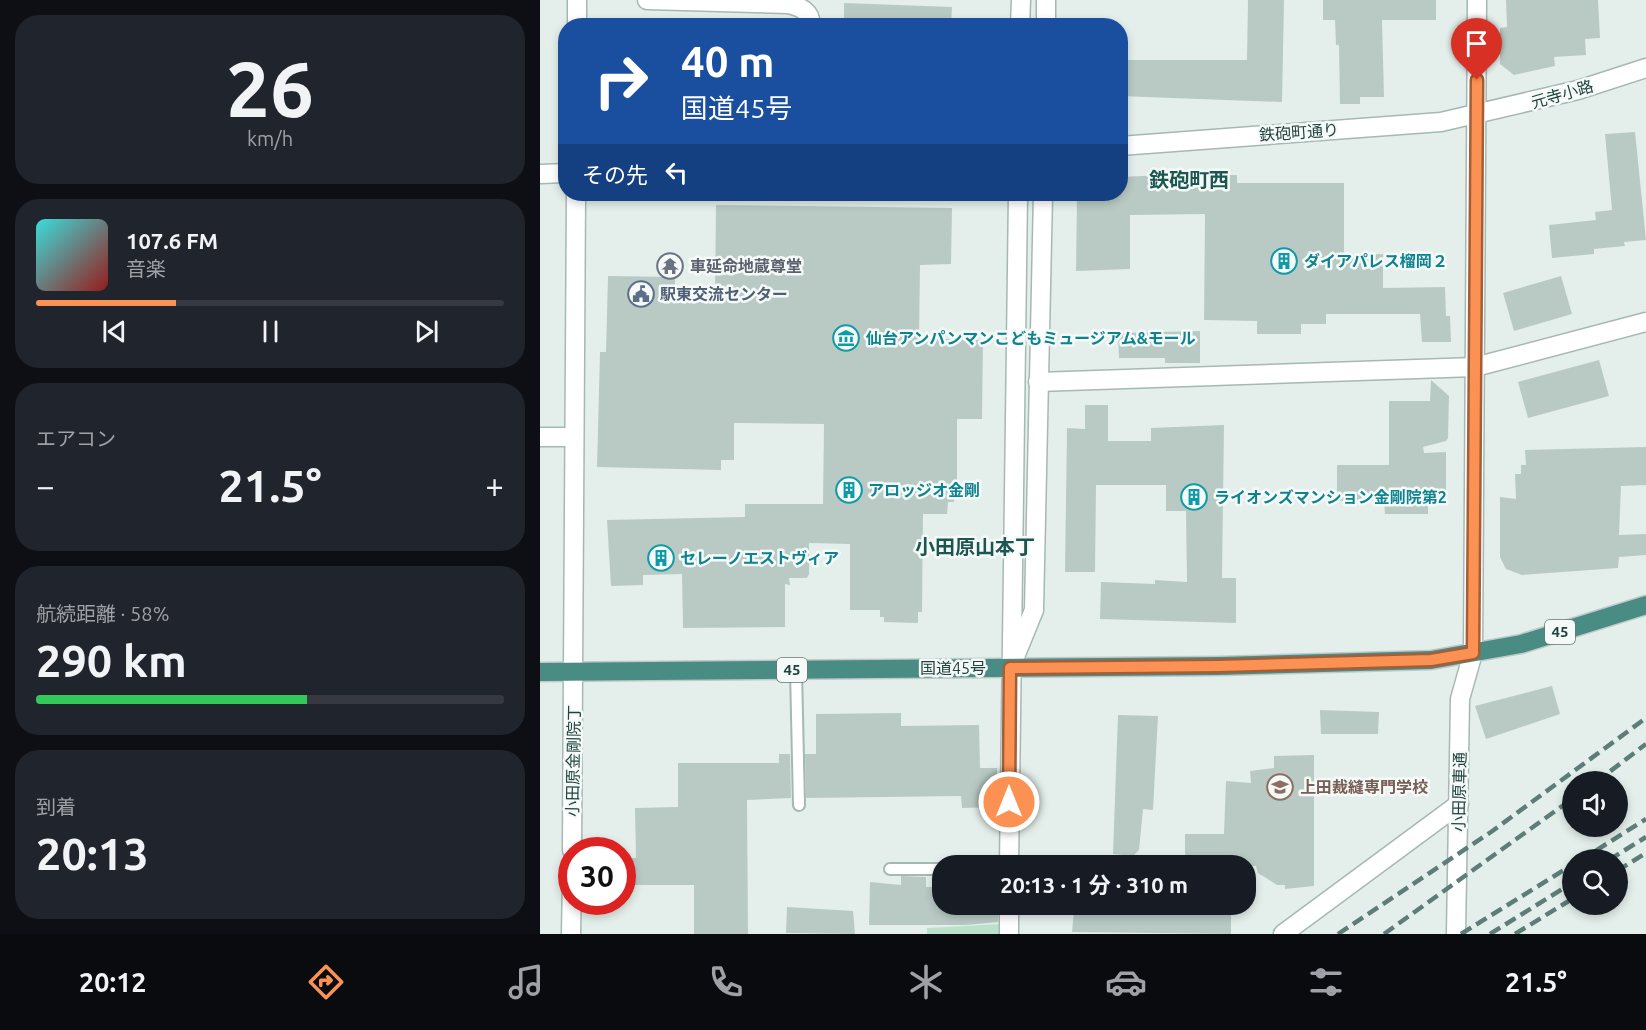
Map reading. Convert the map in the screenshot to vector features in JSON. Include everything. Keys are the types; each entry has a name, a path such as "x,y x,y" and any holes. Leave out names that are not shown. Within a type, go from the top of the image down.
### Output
{"highway":[{"name":"国道45号","path":"540,672 1219,666 1431,660 1521,644 1646,605"}],"street":[{"path":"577,0 577,18"},
{"path":"647,0 788,4 801,7 808,13 809,18"},
{"path":"1020,18 1021,0"},
{"path":"1046,0 1046,18"},
{"name":"小田原車通","path":"1456,934 1460,699 1473,653 1478,0"},
{"name":"元寺小路","path":"1476,115 1578,90 1646,68"},
{"name":"鉄砲町通り","path":"1128,145 1441,122 1476,115"},
{"path":"540,174 558,173"},
{"name":"小田原金剛院丁","path":"572,837 576,201"},
{"path":"1009,855 1018,201"},
{"path":"1010,668 1034,610 1043,201"},
{"path":"1038,382 1475,368 1646,322"},
{"path":"540,437 573,437"},
{"path":"1282,934 1459,804"},
{"path":"571,915 571,934"},
{"path":"1009,915 1009,934"}],"lane":[{"path":"796,670 799,805"},
{"path":"890,868 932,869"}],"green space":[{"path":"1003,924 1003,934 927,934 927,928"}],"building":[{"path":"1248,0 1284,0 1282,102 1128,96 1128,60 1247,60"},
{"path":"1323,0 1436,0 1436,20 1382,20 1384,97 1360,97 1360,104 1340,104 1339,45 1336,45 1335,20 1323,20"},
{"path":"1506,0 1598,0 1600,38 1585,39 1586,55 1554,57 1555,66 1514,75 1500,64 1500,28 1507,27"},
{"path":"844,3 952,7 951,18 844,18"},
{"path":"1635,132 1646,240 1624,242 1625,246 1594,249 1594,254 1552,258 1549,225 1596,220 1595,212 1612,210 1605,134"},
{"path":"1237,175 1237,183 1344,183 1344,255 1383,254 1383,288 1445,287 1446,316 1450,316 1451,342 1422,342 1420,314 1326,314 1326,324 1301,324 1301,334 1257,334 1257,321 1204,320 1205,214 1130,215 1130,269 1076,271 1077,201 1128,201 1128,177"},
{"path":"716,205 952,208 951,264 920,265 919,338 983,340 982,419 957,419 957,496 954,496 954,502 948,502 947,514 923,514 922,612 918,612 918,623 884,622 884,617 880,617 880,610 850,610 850,544 809,543 807,578 789,578 790,585 785,584 785,627 683,628 682,574 643,575 643,585 611,586 607,520 745,517 745,504 823,504 824,424 734,423 734,460 721,460 721,470 597,467 600,352 606,352 608,276 675,277 675,292 715,293"},
{"path":"1561,276 1572,314 1514,331 1503,293"},
{"path":"1200,331 1200,363 1165,363 1165,358 1119,358 1118,333"},
{"path":"1599,360 1609,396 1528,418 1518,382"},
{"path":"1431,380 1449,396 1448,438 1446,441 1423,447 1424,453 1446,452 1446,500 1443,500 1443,505 1428,505 1428,514 1385,514 1384,501 1337,501 1337,465 1389,465 1389,401 1430,401"},
{"path":"1085,405 1108,405 1108,441 1151,441 1151,428 1224,425 1222,578 1236,578 1236,623 1100,619 1101,582 1155,584 1155,580 1187,582 1186,511 1166,511 1166,485 1096,485 1095,572 1065,572 1067,428 1085,429"},
{"path":"1646,447 1646,485 1621,486 1619,535 1646,534 1646,555 1619,557 1618,568 1522,575 1506,569 1500,557 1500,497 1516,499 1515,474 1521,474 1521,465 1526,465 1525,450"},
{"path":"1552,686 1560,714 1486,739 1475,706"},
{"path":"1320,710 1379,712 1378,734 1321,734"},
{"path":"901,713 901,726 979,725 980,768 997,768 997,807 962,808 961,796 806,798 805,754 816,754 816,714"},
{"path":"1118,715 1158,716 1153,810 1143,809 1139,850 1134,855 1113,854"},
{"path":"779,754 790,754 791,798 747,800 748,934 694,934 694,885 636,885 635,808 678,807 678,763 779,763"},
{"path":"1314,755 1314,886 1285,889 1285,885 1277,885 1258,873 1256,855 1185,855 1185,834 1224,834 1226,781 1251,783 1250,771 1274,768 1274,756"},
{"path":"901,876 926,877 926,887 932,887 932,915 998,915 998,922 966,925 869,925 870,882 901,885"},
{"path":"787,907 853,911 855,934 786,933"},
{"path":"1074,915 1231,915 1231,934 1072,932"}],"railway":[{"path":"1338,934 1491,832 1646,718"},
{"path":"1610,771 1646,744"},
{"path":"1384,934 1562,806"},
{"path":"1598,849 1646,819"},
{"path":"1627,849 1646,837"},
{"path":"1628,864 1646,853"},
{"path":"1461,934 1562,871"},
{"path":"1490,934 1562,889"},
{"path":"1515,934 1562,905"}],"place":[{"name":"ダイアパレス榴岡２","path":"1284,261"},
{"name":"車延命地蔵尊堂","path":"670,266"},
{"name":"駅東交流センター","path":"641,294"},
{"name":"仙台アンパンマンこどもミュージアム&モール","path":"846,338"},
{"name":"アロッジオ金剛","path":"849,490"},
{"name":"ライオンズマンション金剛院第2","path":"1194,497"},
{"name":"セレーノエストヴィア","path":"661,558"},
{"name":"上田裁縫専門学校","path":"1280,787"}],"district":[{"name":"鉄砲町西","path":"1189,180"},
{"name":"小田原山本丁","path":"975,547"}],"route":[{"path":"1009,802 1010,668 1219,666 1431,660 1473,653 1477,80"}]}
